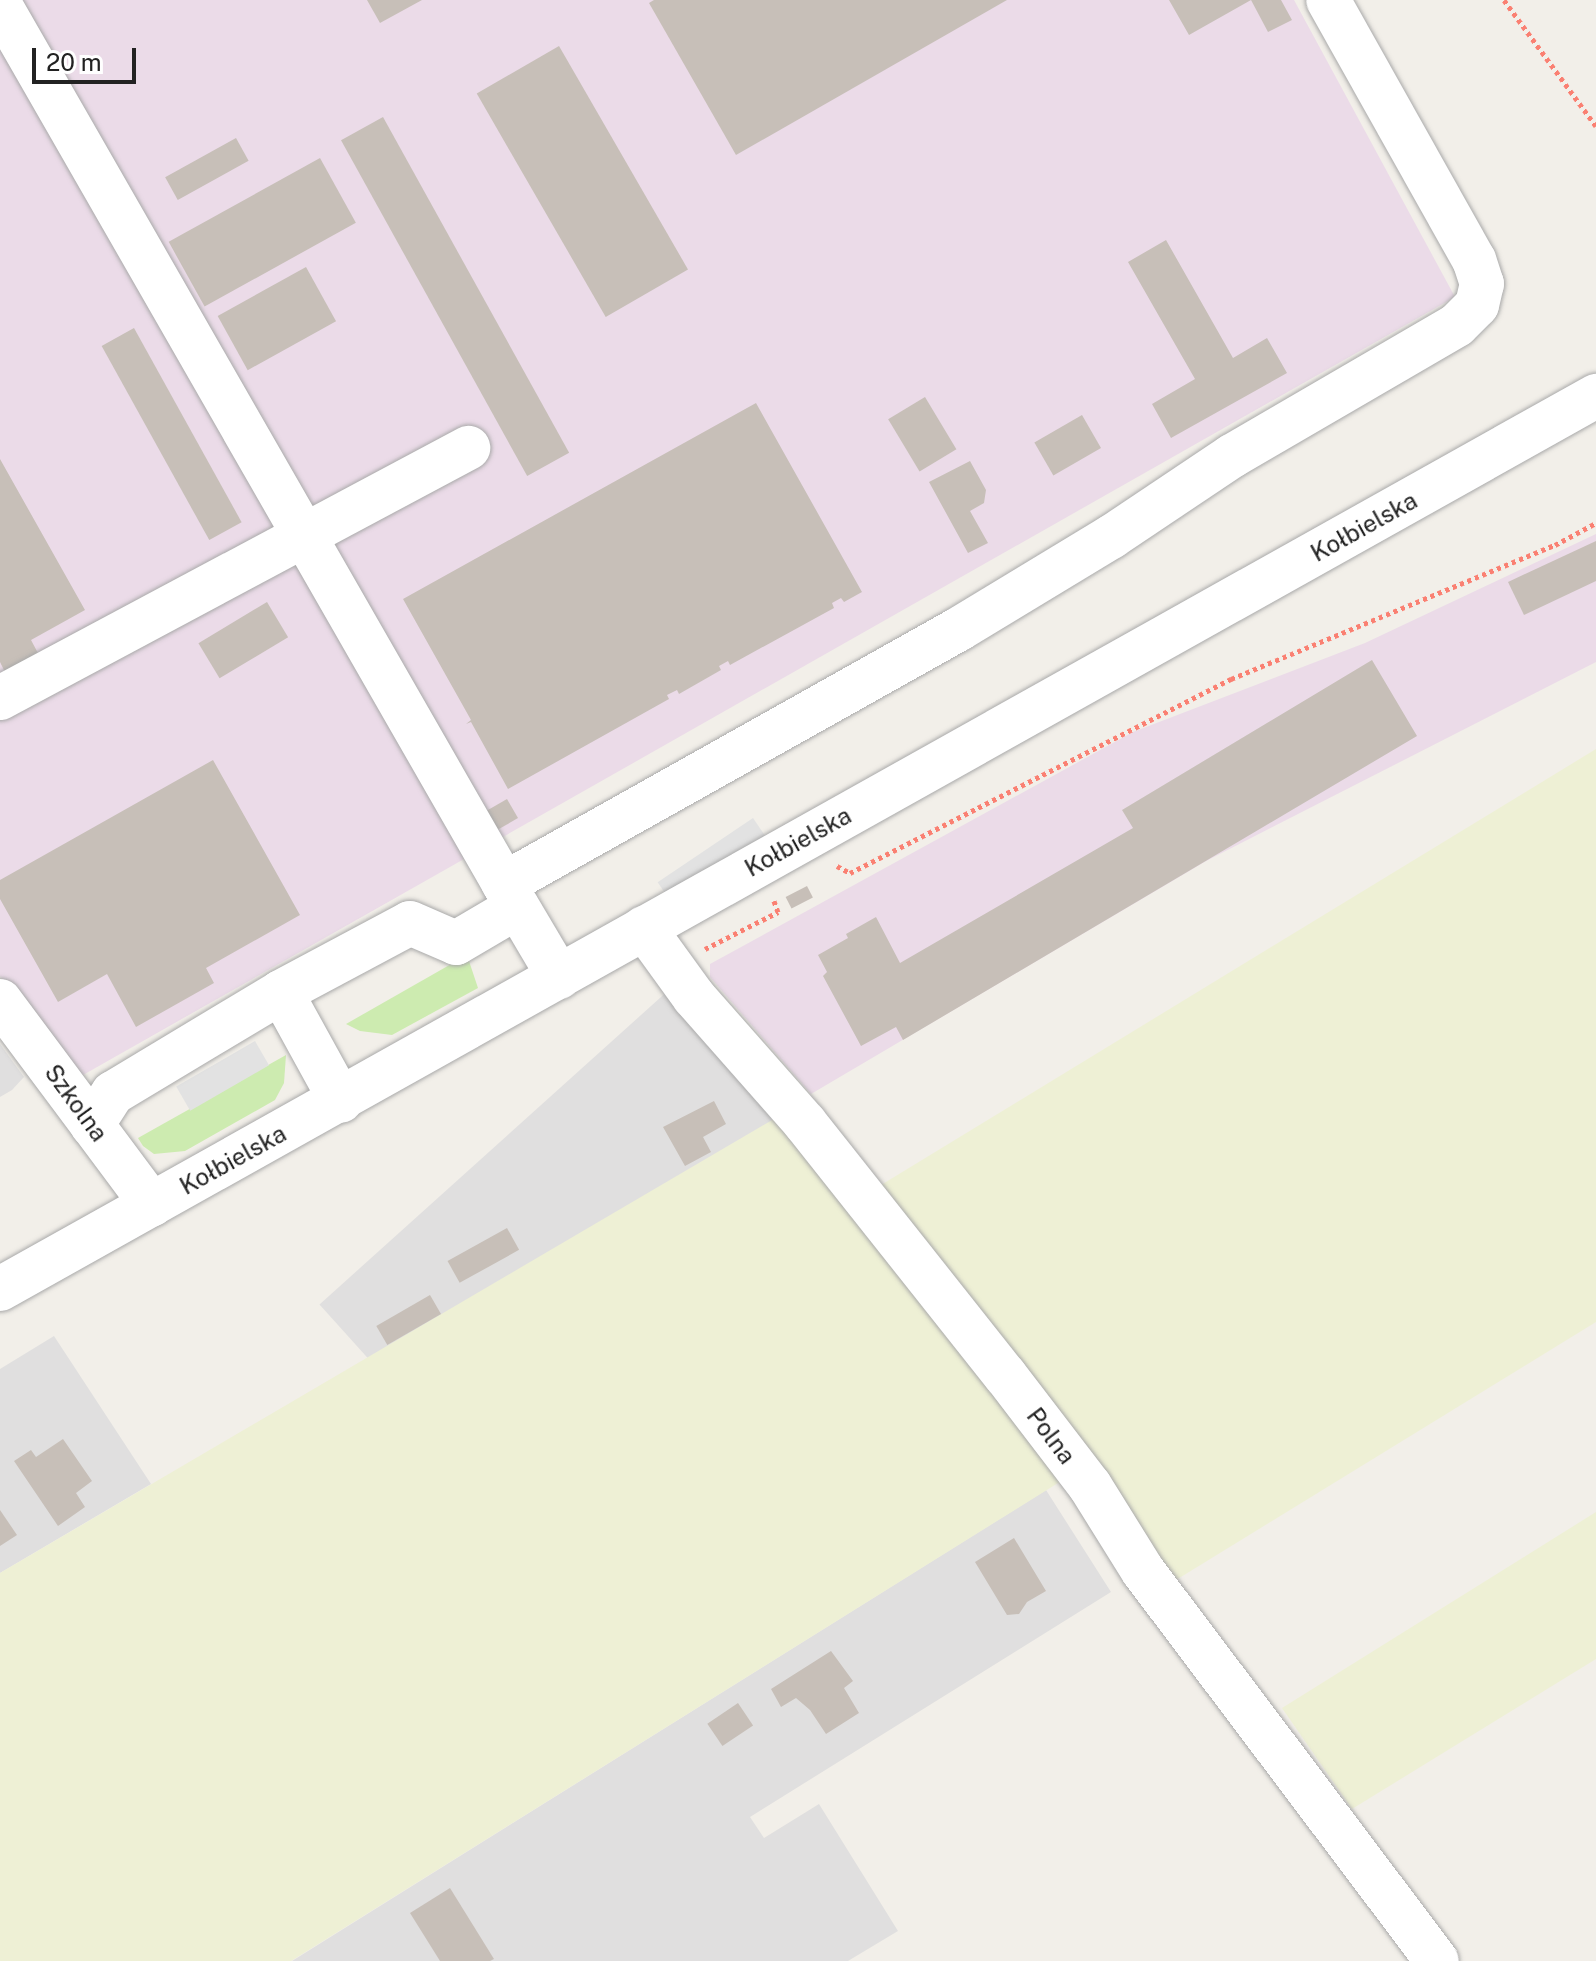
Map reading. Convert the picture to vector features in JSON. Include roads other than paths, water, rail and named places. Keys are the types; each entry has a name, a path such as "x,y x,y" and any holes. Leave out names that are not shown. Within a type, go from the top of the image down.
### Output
{"street":[{"path":"92,1125 113,1093 281,992 410,923 456,943 510,896 1111,537 1232,456 1468,316 1481,294 1480,273 1328,0"},
{"path":"0,5 559,977"},
{"name":"Kołbielska","path":"0,1289 341,1101 644,928 1596,396"},
{"path":"0,698 468,448"},
{"name":"Polna","path":"644,928 694,997 805,1123 1005,1375 1090,1486 1143,1571 1437,1961"},
{"path":"281,992 341,1101"},
{"name":"Szkolna","path":"0,1001 152,1205"}]}
